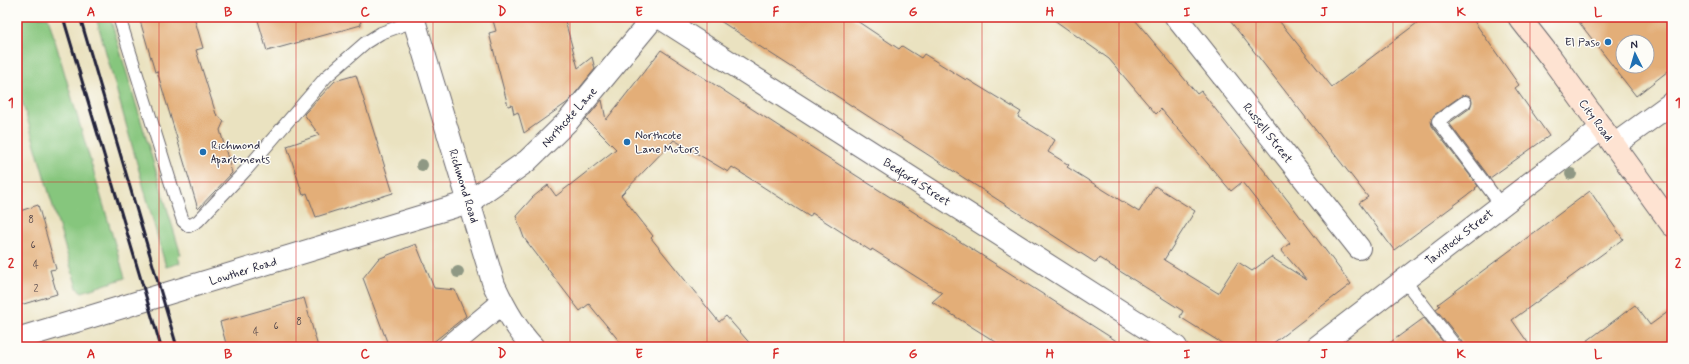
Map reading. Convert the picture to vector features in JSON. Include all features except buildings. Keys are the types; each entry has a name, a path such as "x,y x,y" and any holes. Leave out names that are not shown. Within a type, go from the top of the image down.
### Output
{"main road":[{"name":"City Road","path":"1519,17 1672,225"}],"street":[{"name":"Northcote Lane","path":"469,202 527,161 568,121 654,17"},
{"name":"Bedford Street","path":"659,17 1176,347"},
{"name":"Russell Street","path":"1176,17 1359,248"},
{"name":"Richmond Road","path":"413,19 494,285 502,303 533,347"},
{"name":"Tavistock Street","path":"1317,347 1501,205 1608,137 1672,103"},
{"name":"Lowther Road","path":"17,340 469,202"},
{"path":"449,347 502,303"}],"lane":[{"path":"119,17 183,221 189,226 198,221 246,170 312,90 326,77 365,43 380,33 413,19"},
{"path":"1465,102 1438,121 1501,205"},
{"path":"1404,280 1456,347"}],"green space":[{"path":"17,17 48,17 125,278 82,292 77,288 17,84"},
{"path":"96,17 110,17 181,255 178,256 180,263 166,267"}],"railway":[{"path":"63,17 161,347"},
{"path":"80,17 177,347"}],"place":[{"name":"El Paso","path":"1608,42"},
{"name":"Northcote Lane Motors","path":"627,142"},
{"name":"Richmond Apartments","path":"203,152"}]}
